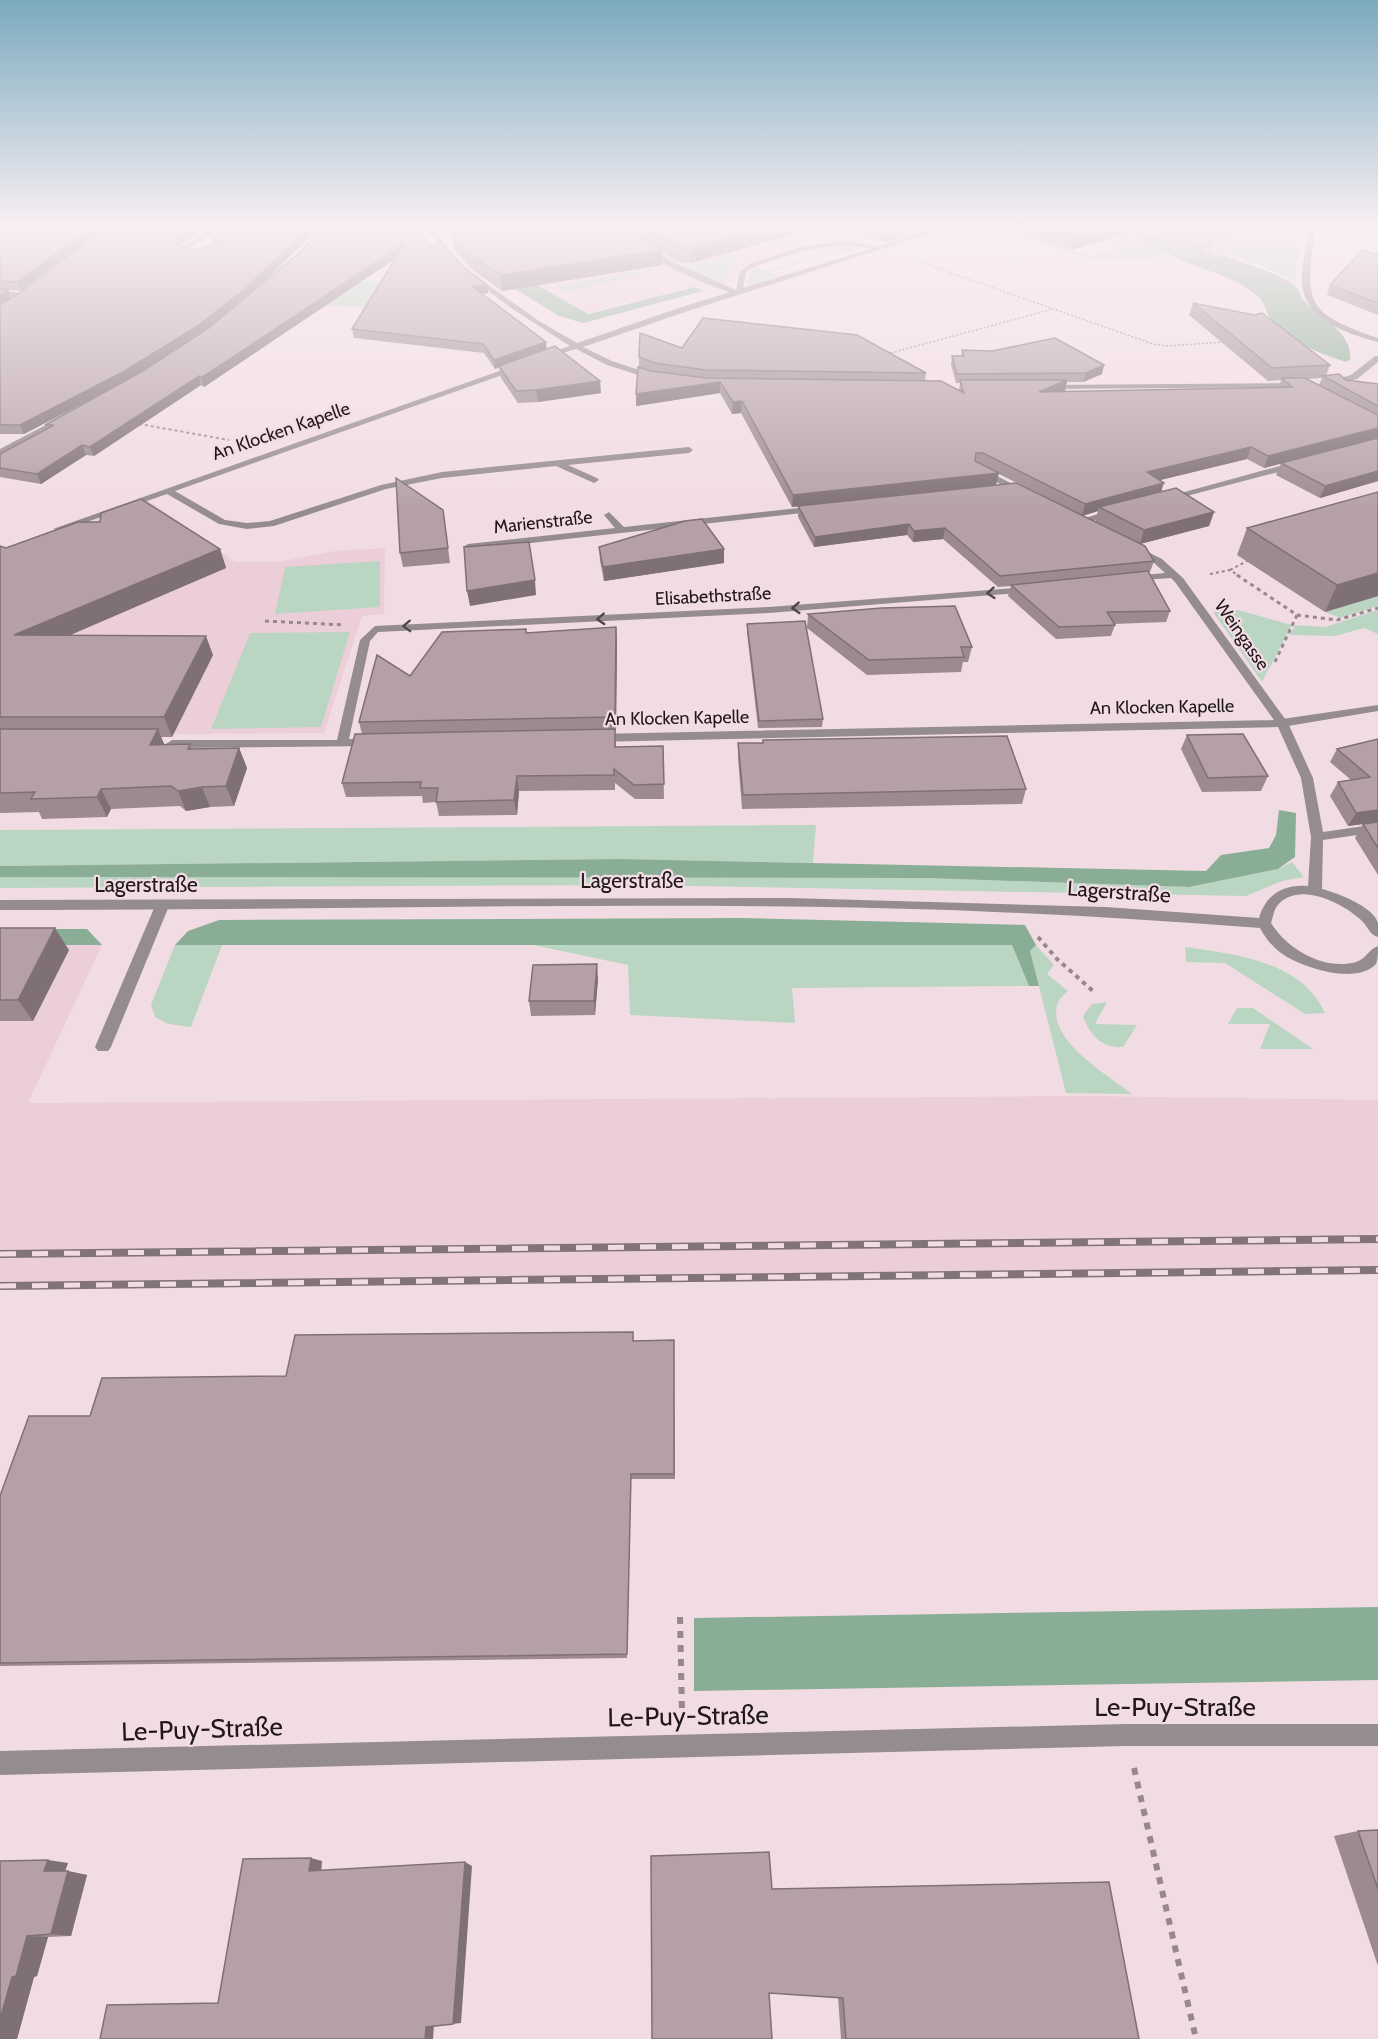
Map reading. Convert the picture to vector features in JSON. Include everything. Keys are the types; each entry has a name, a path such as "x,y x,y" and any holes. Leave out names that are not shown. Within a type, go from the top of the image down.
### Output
{"street":[{"path":"542,323 614,365 663,380"},
{"name":"An Klocken Kapelle","path":"44,535 577,345 645,323"},
{"path":"1338,323 1378,340"},
{"path":"1042,387 1311,386 1354,377 1378,358"},
{"path":"0,452 76,412"},
{"path":"167,490 222,522 247,526 271,524 384,487 442,475 689,450"},
{"path":"1149,503 1309,460"},
{"path":"557,463 594,480"},
{"path":"977,469 1020,491 993,491"},
{"name":"Marienstraße","path":"468,547 826,508"},
{"path":"1100,531 1076,518 1126,509"},
{"name":"Marienstraße","path":"609,515 622,531"},
{"name":"Weingasse","path":"1120,541 1158,561 1174,575 1196,602 1282,723 1306,778 1317,837 1315,891"},
{"path":"1120,580 1174,575"},
{"name":"Elisabethstraße","path":"375,629 757,611 1044,588"},
{"path":"342,743 365,640 375,629"},
{"name":"An Klocken Kapelle","path":"580,738 1282,723 1378,708"},
{"path":"162,744 389,742"},
{"path":"1317,837 1378,828"},
{"path":"1377,928 1362,912 1348,902 1315,891 1282,894 1271,900 1265,910 1264,923 1282,947 1298,958 1317,965 1338,969 1354,968 1367,963 1378,951"},
{"name":"Lagerstraße","path":"0,904 162,906 622,901 1077,909 1264,923"},
{"path":"103,1047 162,906"},
{"name":"Le-Puy-Straße","path":"0,1763 683,1744 1126,1735 1378,1735"}],"path":[{"path":"882,355 1001,323"},
{"path":"1095,323 1161,346 1229,342"},
{"path":"130,423 232,440"},
{"path":"1174,575 1230,570 1250,560"},
{"path":"1230,570 1297,615 1337,620 1378,608"},
{"path":"1277,658 1297,615"},
{"path":"265,621 339,624 375,629"},
{"path":"1017,908 1057,959 1094,992"},
{"path":"680,1617 683,1744"},
{"path":"1126,1735 1196,2039"}],"shaded area":[{"path":"148,500 235,562 279,562 335,551 385,548 384,614 362,616 324,733 61,735 18,550"},
{"path":"0,945 102,945 28,1103 1082,1096 1378,1100 1378,1269 0,1285"}],"green space":[{"path":"1274,323 1331,323 1346,341 1350,350 1350,360 1346,362 1305,346"},
{"path":"380,561 380,607 275,614 285,567"},
{"path":"1378,596 1378,606 1340,618 1325,612"},
{"path":"1238,610 1292,625 1262,682 1213,612"},
{"path":"1378,610 1378,634 1364,628 1335,636 1290,635 1295,625 1325,627"},
{"path":"350,632 321,727 211,729 250,633"},
{"path":"1279,810 1296,813 1295,857 1278,869 1189,887 927,878 0,877 0,866 621,859 1206,871 1221,855 1269,848 1276,835"},
{"path":"816,825 813,863 621,859 0,866 0,830"},
{"path":"1292,862 1304,877 1282,881 1246,896 635,885 0,888 0,877 927,878 1189,887 1278,869"},
{"path":"742,918 1025,925 1036,945 1030,951 1039,986 1029,986 1012,945 175,945 188,931 219,920"},
{"path":"0,929 87,929 102,945 0,945"},
{"path":"175,945 222,945 191,1027 168,1024 155,1017 151,1005"},
{"path":"533,945 1012,945 1029,986 792,988 795,1023 630,1015 628,965"},
{"path":"1036,945 1054,965 1047,974 1068,991 1057,1005 1057,1018 1070,1044 1095,1067 1132,1094 1066,1093 1030,951"},
{"path":"1185,947 1245,957 1283,971 1300,982 1314,996 1325,1013 1305,1014 1225,963 1186,962"},
{"path":"1107,1002 1095,1024 1137,1025 1123,1047 1103,1043 1093,1035 1083,1016 1092,1004"},
{"path":"1237,1008 1253,1008 1313,1049 1260,1049 1270,1024 1228,1024"},
{"path":"1378,1607 1378,1680 694,1691 694,1618"}],"building":[{"path":"0,323 201,323 123,372 20,425 0,425"},
{"path":"215,323 284,323 90,447 82,445 37,474 0,468 0,454 54,425 45,425 143,371"},
{"path":"356,323 521,323 546,342 494,360 483,344 352,329"},
{"path":"699,323 750,323 857,335 926,373 706,370 655,363 639,357 640,333 682,348"},
{"path":"1217,323 1275,323 1330,365 1272,368"},
{"path":"1055,338 1104,365 1086,373 957,374 952,356 964,356 962,350 992,351"},
{"path":"555,346 600,381 516,391 499,366"},
{"path":"638,367 650,371 706,378 941,381 964,393 960,380 1067,380 1039,392 1292,387 1282,378 1305,378 1378,415 1378,428 1268,456 1251,447 1147,472 1164,483 1085,504 983,453 976,453 975,461 999,473 793,495 742,401 733,402 720,382 636,394"},
{"path":"1339,374 1346,380 1378,384 1378,406 1323,376"},
{"path":"1378,438 1378,471 1325,486 1281,463"},
{"path":"396,478 443,510 448,548 400,553"},
{"path":"1016,483 1145,546 1154,561 1000,576 945,528 914,531 909,524 815,537 798,506"},
{"path":"1176,488 1214,512 1144,530 1099,507"},
{"path":"1378,492 1378,573 1337,585 1247,528"},
{"path":"141,499 220,549 14,635 206,636 164,717 0,717 0,546 6,548 78,522 100,522 101,513"},
{"path":"702,519 724,549 603,567 599,547 685,521"},
{"path":"529,542 535,580 467,591 464,547"},
{"path":"1148,571 1170,611 1107,612 1115,625 1059,627 1011,585"},
{"path":"955,606 972,647 961,647 964,657 869,660 808,614 882,608"},
{"path":"805,621 823,719 759,721 747,624"},
{"path":"616,627 615,717 359,722 377,655 410,676 442,632 526,629 526,633"},
{"path":"0,729 158,729 150,745 190,744 188,749 239,748 226,786 178,791 171,786 101,789 97,797 31,799 35,792 0,793"},
{"path":"615,729 615,747 663,746 664,784 634,785 614,769 614,775 517,776 514,800 436,802 438,788 420,788 421,782 342,783 355,734"},
{"path":"1243,734 1268,776 1208,778 1187,735"},
{"path":"1007,736 1026,789 743,795 738,743 763,743 763,740"},
{"path":"1378,739 1378,810 1356,813 1338,782 1370,777 1337,749"},
{"path":"1378,822 1378,848 1363,824"},
{"path":"0,928 55,928 18,1000 0,1000"},
{"path":"597,964 594,1001 529,1001 533,965"},
{"path":"633,1332 633,1341 674,1340 674,1474 631,1474 627,1654 0,1663 0,1496 29,1416 90,1416 102,1378 286,1376 295,1335"},
{"path":"1378,1830 1378,1889 1358,1831"},
{"path":"769,1852 772,1889 1109,1882 1139,2039 846,2039 843,1998 769,1993 772,2039 652,2039 651,1856"},
{"path":"311,1858 309,1871 465,1862 453,2024 426,2027 425,2039 100,2039 107,2005 218,2003 243,1859"},
{"path":"48,1860 44,1871 68,1871 51,1934 27,1936 16,1976 12,1977 0,2019 0,1861"}],"railway":[{"path":"0,1254 1378,1239"},
{"path":"0,1286 1378,1270"}]}
